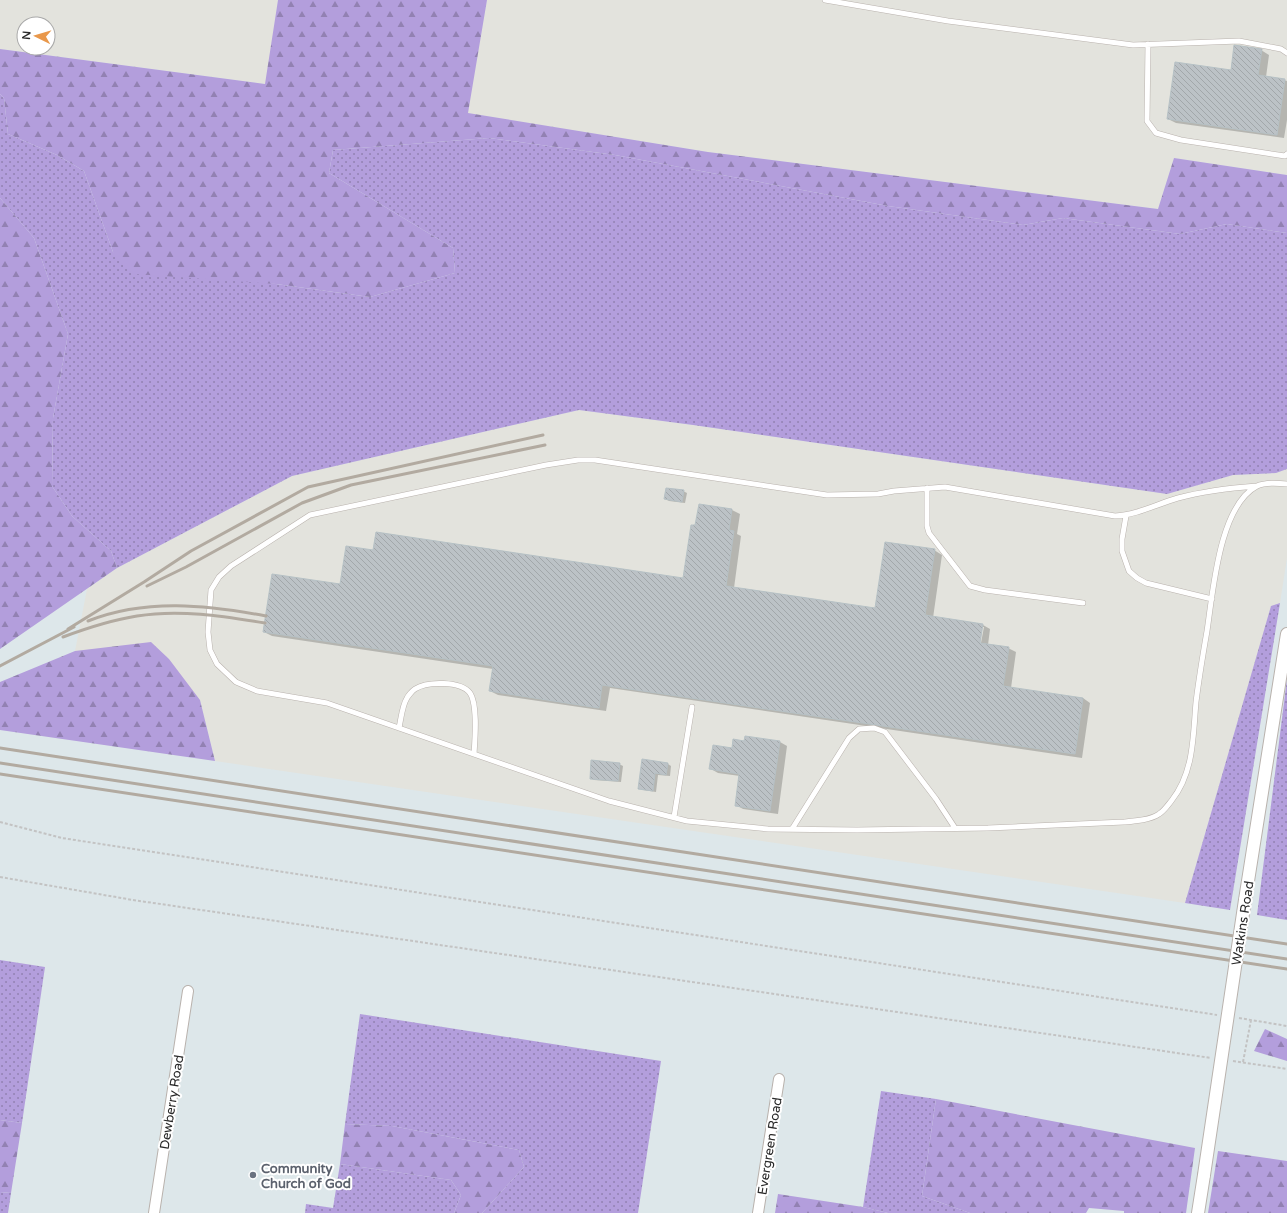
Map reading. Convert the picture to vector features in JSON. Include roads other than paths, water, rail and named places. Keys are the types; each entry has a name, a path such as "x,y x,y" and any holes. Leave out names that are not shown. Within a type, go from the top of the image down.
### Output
{"street":[{"name":"Watkins Road","path":"1198,1213 1287,634"},
{"name":"Dewberry Road","path":"154,1213 188,991"},
{"name":"Evergreen Road","path":"758,1213 779,1079"}],"lane":[{"path":"825,0 948,21 1133,45 1239,41 1281,49 1287,53"},
{"path":"1148,44 1147,120 1156,133 1188,141 1285,156 1287,154"},
{"path":"1258,486 1242,498 1231,519 1216,569 1196,701 1193,742 1189,767 1180,790 1160,814 1146,819 1124,822 955,828 792,829 768,829 687,820 609,801 326,703 257,691 236,682 217,664 210,650 208,632 211,590 219,577 230,566 310,515 546,464 578,460 595,460 827,495 878,494 894,491 945,487 1115,516 1126,516 1178,498 1218,489 1258,486 1275,483 1287,484"},
{"path":"927,488 927,526 929,533 970,586 985,590 1083,603"},
{"path":"1126,516 1122,539 1122,551 1129,571 1146,583 1212,599"},
{"path":"399,728 406,699 415,689 427,685 459,685 470,694 476,713 474,754"},
{"path":"674,817 692,707"},
{"path":"792,829 849,738 859,729 874,728 885,732 936,799 955,828"}],"railway":[{"path":"68,629 191,551 308,487 543,435"},
{"path":"147,586 186,567 302,503 351,485 545,445"},
{"path":"88,621 110,614 154,606 199,607 266,616"},
{"path":"63,637 109,622 153,614 201,614 265,623"},
{"path":"0,666 74,627"},
{"path":"0,748 1287,944"},
{"path":"0,763 1287,959"},
{"path":"0,774 1287,969"}],"place":[{"name":"Community Church of God","path":"253,1175"}]}
